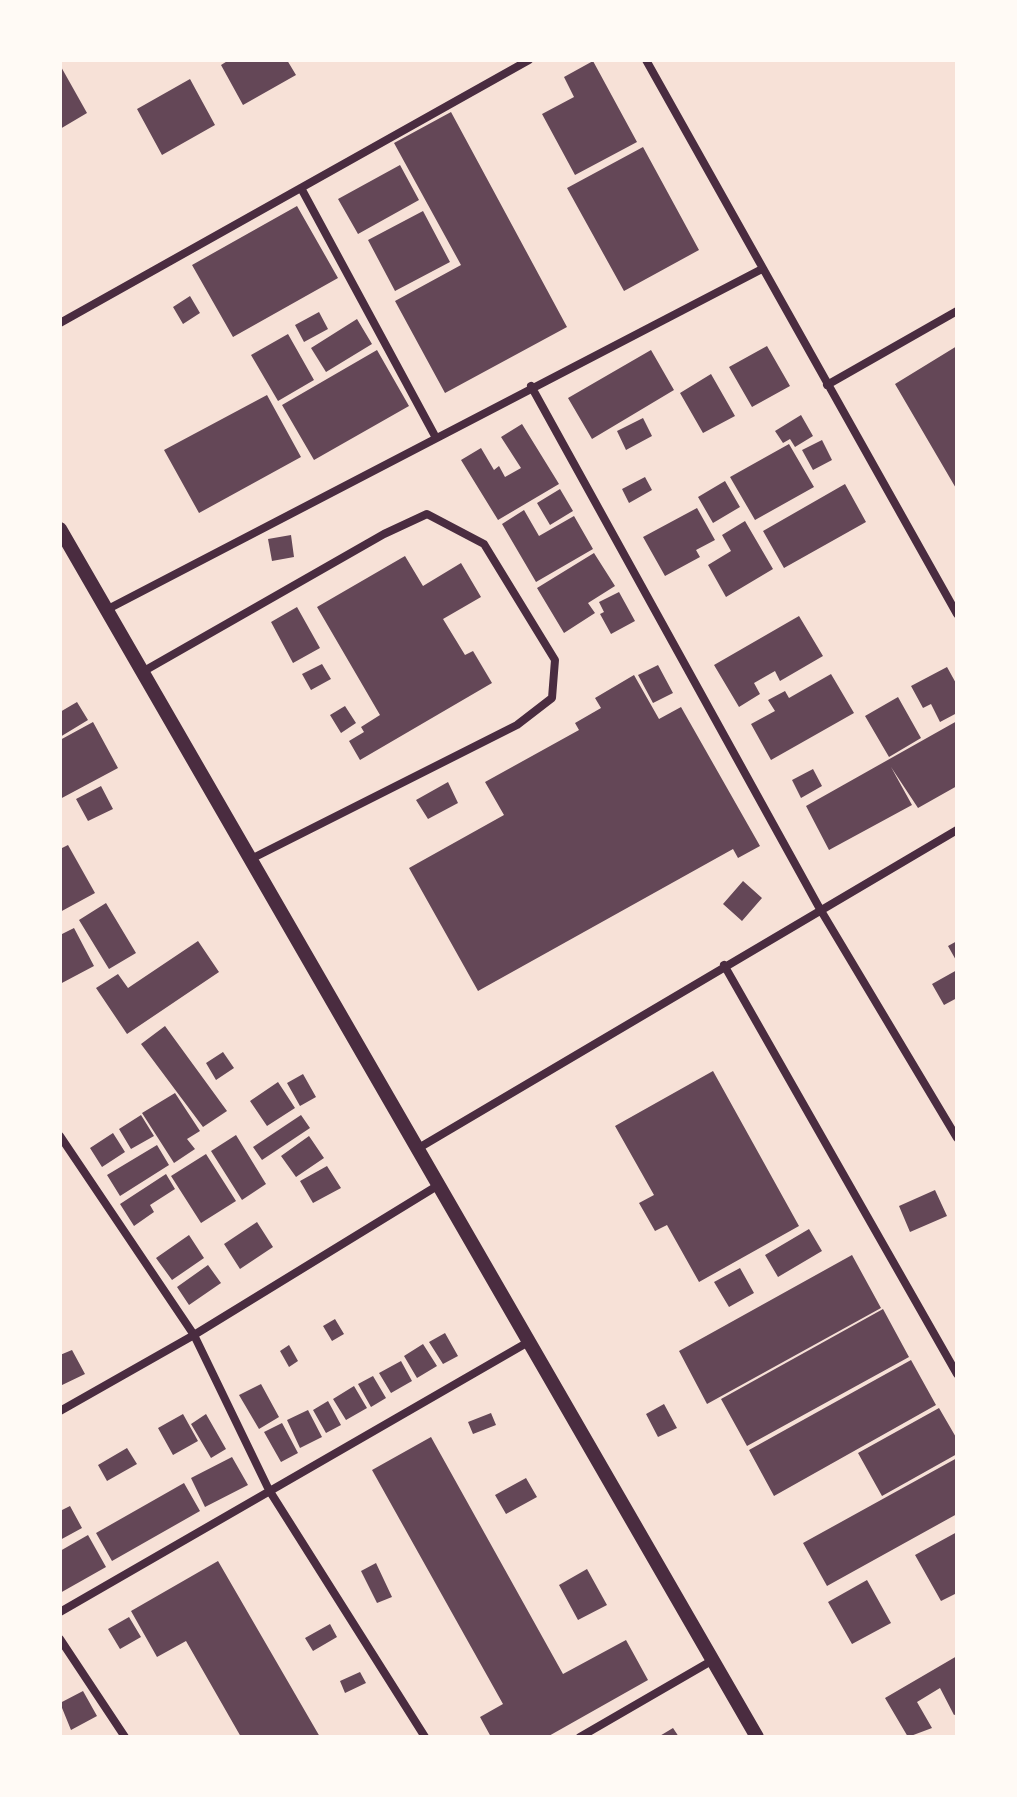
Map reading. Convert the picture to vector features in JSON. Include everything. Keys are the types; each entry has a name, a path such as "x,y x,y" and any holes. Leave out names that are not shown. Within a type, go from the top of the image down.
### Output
{"street":[{"path":"60,323 529,60"},
{"path":"646,60 957,614"},
{"path":"301,188 435,436"},
{"path":"108,609 531,386 762,269"},
{"path":"827,385 957,311"},
{"path":"531,386 820,909 957,1138"},
{"path":"144,671 384,534 427,514 484,544 555,660 552,698 517,725 251,859"},
{"path":"60,529 757,1737"},
{"path":"417,1149 559,1068 724,965 957,830"},
{"path":"724,965 957,1374"},
{"path":"60,1136 194,1335 269,1490 425,1737"},
{"path":"60,1411 194,1335 437,1186"},
{"path":"60,1612 530,1341"},
{"path":"60,1639 125,1737"},
{"path":"580,1737 713,1660"}],"building":[{"path":"229,60 287,60 296,75 243,105 221,65"},
{"path":"593,61 637,142 575,175 542,114 574,97 564,77"},
{"path":"60,65 87,113 60,129"},
{"path":"190,79 215,125 162,155 137,109"},
{"path":"451,112 567,327 445,393 395,301 461,265 394,143"},
{"path":"643,147 699,250 624,291 567,188"},
{"path":"400,165 419,200 358,234 338,199"},
{"path":"297,206 338,278 233,337 192,265"},
{"path":"423,211 450,262 395,291 368,240"},
{"path":"190,296 200,313 183,324 173,307"},
{"path":"319,312 328,329 304,342 295,325"},
{"path":"357,319 372,344 326,372 311,348"},
{"path":"288,334 314,380 278,401 251,355"},
{"path":"767,346 790,386 752,407 729,367"},
{"path":"957,346 957,490 895,384"},
{"path":"377,350 409,406 314,460 282,405"},
{"path":"651,350 674,390 592,439 568,398"},
{"path":"711,374 735,416 703,433 680,393"},
{"path":"267,395 301,457 199,513 164,450"},
{"path":"801,415 813,436 795,447 790,439 783,443 775,431"},
{"path":"643,418 652,436 626,450 617,431"},
{"path":"522,424 559,484 498,520 461,460 481,448 494,470 499,466 505,477 521,468 501,437"},
{"path":"822,440 832,460 813,470 802,450"},
{"path":"789,444 814,487 755,520 730,477"},
{"path":"645,477 652,490 629,503 622,489"},
{"path":"725,481 740,507 713,523 698,497"},
{"path":"845,484 866,522 784,568 763,531"},
{"path":"560,489 573,511 550,525 537,503"},
{"path":"697,508 715,540 696,550 700,557 665,576 643,537"},
{"path":"524,510 539,536 574,516 593,549 536,582 502,524"},
{"path":"745,521 773,569 726,597 708,565 731,551 722,535"},
{"path":"291,535 294,557 272,561 268,539"},
{"path":"594,553 615,586 588,603 595,613 564,633 537,588"},
{"path":"405,556 423,586 461,563 481,597 443,619 465,655 473,651 492,683 360,760 349,741 364,732 361,727 380,715 317,607"},
{"path":"619,592 635,621 611,634 600,614 604,612 599,602"},
{"path":"297,607 320,648 293,663 271,622"},
{"path":"799,616 823,656 780,681 775,671 754,683 760,694 739,707 714,665"},
{"path":"322,664 331,679 311,690 302,674"},
{"path":"658,665 673,693 653,703 638,675"},
{"path":"947,667 957,685 957,713 940,722 931,704 923,708 911,686"},
{"path":"831,674 854,713 771,760 751,724 775,711 768,700 785,691 789,698"},
{"path":"634,675 659,719 681,707 760,846 738,858 733,849 478,991 409,868 504,815 485,782 579,730 575,723 601,708 595,698"},
{"path":"898,697 921,738 889,757 865,716"},
{"path":"77,702 88,720 60,737 60,712"},
{"path":"345,706 356,723 341,733 330,715"},
{"path":"957,721 957,786 918,808 891,767 912,805 829,850 806,806"},
{"path":"93,722 118,768 60,799 60,740"},
{"path":"813,769 822,786 801,798 792,780"},
{"path":"448,782 458,803 428,819 416,800"},
{"path":"101,786 113,809 88,821 76,799"},
{"path":"68,845 95,893 60,912 60,849"},
{"path":"743,881 762,898 742,921 723,904"},
{"path":"106,903 136,953 109,969 79,920"},
{"path":"74,928 94,966 60,984 60,935"},
{"path":"198,941 219,972 127,1034 96,988 118,974 128,988"},
{"path":"957,941 957,962 948,946"},
{"path":"957,970 957,998 944,1005 932,984"},
{"path":"165,1026 227,1111 203,1127 141,1044"},
{"path":"223,1052 234,1068 216,1080 206,1063"},
{"path":"713,1071 799,1226 699,1282 667,1225 655,1231 639,1203 654,1195 615,1126"},
{"path":"303,1074 316,1097 300,1106 287,1083"},
{"path":"278,1082 295,1108 267,1126 250,1101"},
{"path":"175,1093 200,1131 187,1139 195,1149 174,1163 142,1113"},
{"path":"141,1115 154,1136 131,1149 119,1129"},
{"path":"301,1115 310,1128 262,1160 253,1147"},
{"path":"113,1133 125,1152 102,1167 90,1148"},
{"path":"236,1135 266,1184 242,1200 211,1151"},
{"path":"309,1136 324,1158 296,1177 281,1156"},
{"path":"157,1145 169,1165 120,1196 107,1175"},
{"path":"206,1154 236,1201 201,1223 171,1176"},
{"path":"327,1166 341,1188 313,1203 300,1181"},
{"path":"166,1174 175,1189 150,1205 154,1212 134,1226 120,1204"},
{"path":"935,1190 947,1216 910,1232 899,1206"},
{"path":"257,1222 273,1247 240,1269 224,1244"},
{"path":"809,1229 822,1251 778,1277 765,1255"},
{"path":"189,1235 204,1258 172,1280 156,1258"},
{"path":"852,1255 881,1308 707,1404 679,1351"},
{"path":"208,1265 221,1283 189,1305 177,1287"},
{"path":"740,1268 754,1293 729,1307 714,1282"},
{"path":"883,1309 909,1357 747,1446 721,1399"},
{"path":"335,1319 344,1334 332,1341 323,1326"},
{"path":"445,1333 458,1356 443,1364 429,1342"},
{"path":"423,1344 437,1366 417,1378 404,1356"},
{"path":"289,1345 298,1361 289,1367 280,1351"},
{"path":"72,1350 85,1374 60,1386 60,1355"},
{"path":"911,1360 936,1405 774,1496 749,1450"},
{"path":"401,1361 412,1381 391,1393 379,1373"},
{"path":"373,1376 386,1398 371,1407 358,1384"},
{"path":"261,1384 279,1417 259,1429 239,1395"},
{"path":"354,1386 367,1408 346,1420 333,1399"},
{"path":"328,1401 341,1425 326,1433 313,1410"},
{"path":"664,1404 677,1428 658,1437 646,1414"},
{"path":"939,1408 957,1439 957,1454 882,1496 858,1453"},
{"path":"308,1410 322,1437 300,1448 287,1420"},
{"path":"491,1413 496,1425 473,1434 468,1422"},
{"path":"183,1414 198,1441 173,1455 158,1428"},
{"path":"206,1414 226,1449 211,1458 191,1424"},
{"path":"282,1423 298,1453 281,1462 264,1432"},
{"path":"431,1437 563,1674 626,1640 648,1680 547,1737 491,1737 480,1717 503,1704 372,1470"},
{"path":"127,1448 137,1464 107,1481 98,1465"},
{"path":"232,1457 248,1485 205,1507 191,1478"},
{"path":"957,1458 957,1514 827,1586 803,1543"},
{"path":"526,1478 537,1497 506,1514 495,1495"},
{"path":"184,1483 200,1511 112,1561 96,1533"},
{"path":"70,1506 82,1528 60,1540 60,1511"},
{"path":"957,1532 957,1593 941,1601 915,1555"},
{"path":"88,1535 106,1567 60,1593 60,1551"},
{"path":"218,1561 320,1737 241,1737 186,1641 157,1657 131,1611"},
{"path":"376,1563 392,1597 377,1603 361,1571"},
{"path":"587,1569 607,1605 578,1620 559,1585"},
{"path":"867,1580 891,1623 852,1644 828,1602"},
{"path":"129,1617 141,1637 120,1649 108,1629"},
{"path":"330,1624 337,1637 313,1651 305,1638"},
{"path":"957,1656 957,1714 954,1715 940,1688 917,1702 932,1728 908,1737 885,1698"},
{"path":"360,1672 366,1683 345,1693 340,1681"},
{"path":"83,1691 97,1716 71,1730 60,1703"},
{"path":"673,1728 679,1737 658,1737"}]}
